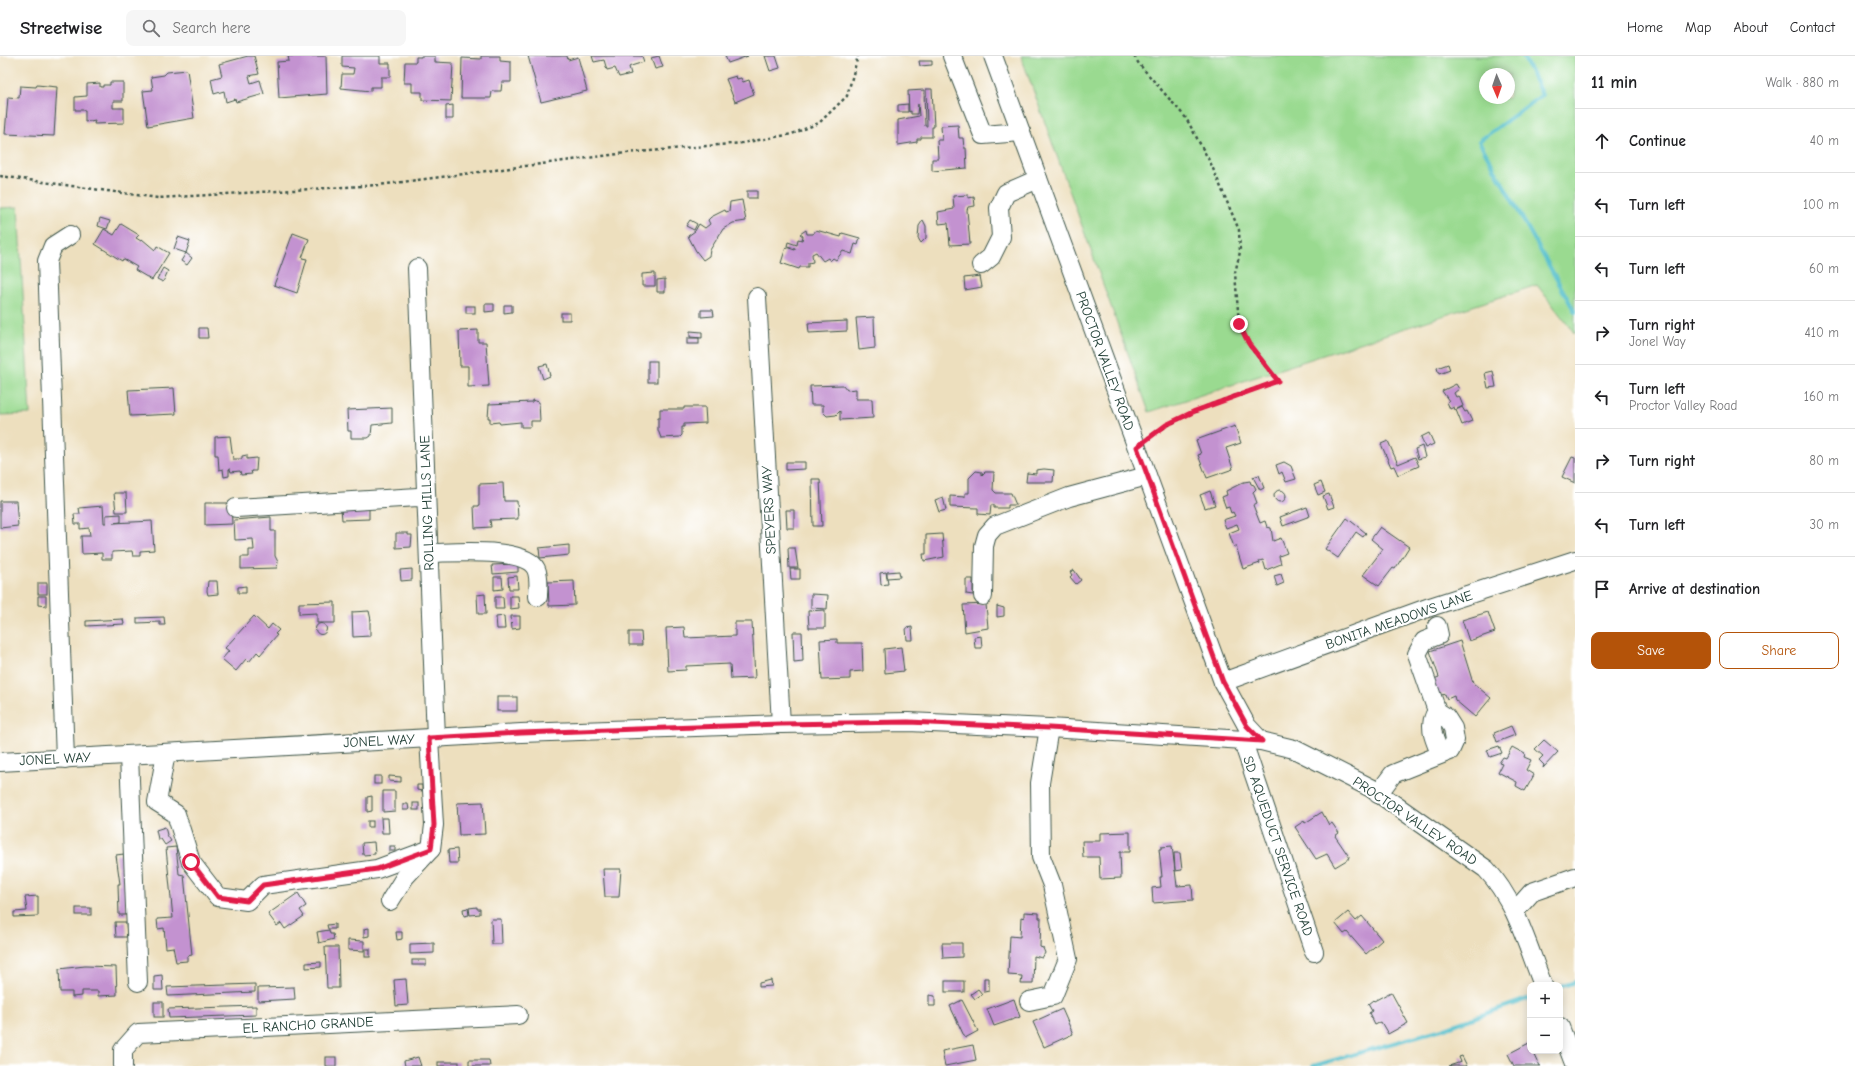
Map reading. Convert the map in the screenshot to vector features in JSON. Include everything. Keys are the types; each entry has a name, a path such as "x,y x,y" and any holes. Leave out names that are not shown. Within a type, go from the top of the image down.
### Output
{"street":[{"path":"952,56 983,136 1021,132"},
{"name":"PROCTOR VALLEY ROAD","path":"993,56 1223,682 1247,726 1262,741 1294,749 1378,794 1486,869 1498,882 1515,911 1542,982"},
{"path":"981,265 991,257 1001,237 999,208 1006,193 1038,179"},
{"path":"65,759 47,261 53,246 70,235"},
{"name":"ROLLING HILLS LANE","path":"417,268 429,553 434,825 431,849"},
{"name":"SPEYERS WAY","path":"757,297 781,724"},
{"path":"983,596 984,546 987,534 995,526 1069,497 1147,476"},
{"path":"236,508 418,497 426,499"},
{"path":"429,553 505,553 531,562 536,569 539,579 538,597"},
{"name":"BONITA MEADOWS LANE","path":"1223,682 1430,607 1575,560"},
{"path":"1378,794 1393,774 1450,751 1455,740 1453,728 1446,717 1437,711 1418,654 1424,641 1439,635 1437,626"},
{"name":"JONEL WAY","path":"0,762 432,738 781,724 908,722 1049,728 1262,741"},
{"path":"1029,1000 1053,996 1068,959 1052,885 1041,857 1040,783 1049,728"},
{"name":"SD AQUEDUCT SERVICE ROAD","path":"1242,739 1314,952"},
{"path":"166,753 157,802 176,814 191,862 218,897 247,901 263,885 377,869 431,849"},
{"path":"129,755 138,982"},
{"path":"390,901 406,877 431,849"},
{"path":"1515,911 1532,892 1575,877"},
{"name":"EL RANCHO GRANDE","path":"123,1066 123,1050 138,1033 518,1015"},
{"path":"1563,1033 1575,1066"}],"path":[{"path":"0,176 158,198 379,185 626,153 742,143 792,134 820,123 847,96 858,56"},
{"path":"1134,56 1139,64 1186,118 1211,164 1239,230 1240,252 1235,273 1239,324 1249,344 1278,381 1195,411 1166,425 1137,447"}],"green space":[{"path":"1021,56 1575,56 1575,334 1537,285 1149,412"},
{"path":"18,207 30,414 0,415 0,208"}],"building":[{"path":"248,56 254,56 259,74 249,76 251,83 260,80 264,94 236,102 235,99 226,102 224,91 214,94 211,79 222,76 219,64"},
{"path":"288,56 326,56 327,94 279,98 277,62 289,61"},
{"path":"342,56 380,56 380,63 390,63 390,77 381,77 381,87 371,87 371,91 341,88 342,74 353,74 354,68 342,67"},
{"path":"435,56 435,62 453,63 451,101 422,100 422,92 412,92 412,83 404,83 405,62 416,62 416,57"},
{"path":"481,56 500,56 500,61 511,62 511,82 502,82 501,91 492,91 491,98 461,98 462,58 481,59"},
{"path":"528,56 567,56 568,60 578,57 587,91 541,102"},
{"path":"592,56 642,56 644,62 629,67 631,74 619,77 615,68 607,70 604,60 594,62"},
{"path":"659,56 663,67 655,69 651,58"},
{"path":"725,56 748,56 728,63"},
{"path":"765,56 776,56 780,68 770,71"},
{"path":"919,61 932,61 932,65 920,66"},
{"path":"187,70 194,118 148,126 143,91 153,90 151,77 164,75 167,72"},
{"path":"736,76 737,79 741,78 743,82 749,80 754,94 735,102 726,79"},
{"path":"110,82 123,82 123,101 113,101 113,108 124,108 124,123 94,124 95,120 85,122 85,110 75,110 75,97 87,96 87,84 100,83 100,87 103,87 103,85 110,85"},
{"path":"37,85 57,87 54,136 5,134 8,97 19,98 20,86 36,87"},
{"path":"926,89 932,89 934,127 932,127 932,137 921,137 921,139 917,139 917,142 898,145 898,120 919,116 918,104 917,114 911,114 911,111 909,112 908,91 924,90 925,126 927,126"},
{"path":"908,104 908,112 898,112 898,105"},
{"path":"453,105 453,119 446,119 446,106"},
{"path":"958,125 959,138 963,138 964,148 966,148 967,168 932,171 932,159 938,159 937,140 942,140 941,126"},
{"path":"747,191 757,191 757,198 747,198"},
{"path":"968,195 968,198 974,197 975,206 968,207 967,210 970,244 950,245 948,223 939,224 938,212 954,209 953,196"},
{"path":"742,200 746,221 733,223 723,229 710,250 709,256 703,260 688,236 695,231 699,224 705,228 710,224 708,220 711,217 725,210 726,212 729,211 730,202"},
{"path":"100,218 110,221 107,229 98,226"},
{"path":"690,220 697,224 694,230 686,226"},
{"path":"923,220 926,226 926,238 921,243 918,238 919,226"},
{"path":"121,224 139,235 136,238 141,241 142,239 155,250 157,246 169,253 152,280 135,270 137,267 123,259 122,261 95,244 104,229 114,235"},
{"path":"806,230 807,234 813,234 816,230 841,237 842,233 860,238 858,245 855,244 852,254 843,251 836,260 833,258 830,261 828,258 823,261 816,252 812,254 813,262 808,263 808,267 800,267 799,269 781,263 786,247 795,250 795,248 787,246 788,242 797,245 798,239 802,240 803,236 800,234"},
{"path":"293,233 309,239 302,258 307,259 297,293 274,285"},
{"path":"178,237 190,241 186,253 174,249"},
{"path":"186,253 192,258 187,265 181,261"},
{"path":"163,268 168,271 163,282 157,279"},
{"path":"655,273 655,286 642,286 642,274"},
{"path":"980,276 982,287 965,290 964,278"},
{"path":"665,279 665,292 657,292 657,280"},
{"path":"485,304 494,304 494,311 485,312"},
{"path":"504,305 512,305 512,312 504,313"},
{"path":"466,306 475,306 475,313 466,313"},
{"path":"701,310 713,310 714,316 701,317"},
{"path":"561,313 570,313 570,320 561,320"},
{"path":"874,317 875,348 859,350 856,318"},
{"path":"847,321 847,331 809,333 808,323"},
{"path":"199,328 207,328 208,338 199,338"},
{"path":"478,330 478,342 486,342 489,386 468,387 468,366 460,366 459,331"},
{"path":"690,331 702,332 702,338 690,337"},
{"path":"687,338 699,338 699,344 687,344"},
{"path":"648,361 657,361 657,382 648,382"},
{"path":"547,364 550,376 543,379 539,366"},
{"path":"1448,364 1450,370 1439,374 1437,368"},
{"path":"1493,371 1496,387 1488,388 1485,373"},
{"path":"1456,384 1459,389 1454,393 1456,397 1459,396 1463,406 1455,410 1454,407 1450,409 1447,402 1449,401 1442,391"},
{"path":"843,385 847,390 856,389 856,399 872,399 873,418 840,420 840,411 836,415 827,416 823,412 823,405 811,405 810,386"},
{"path":"174,388 176,414 130,416 128,390"},
{"path":"532,400 539,402 540,421 531,421 531,427 521,427 521,422 500,424 499,422 490,423 490,418 488,418 489,404 532,402"},
{"path":"684,407 705,407 706,423 684,424 684,427 682,427 682,435 680,437 661,438 658,430 660,409 684,409"},
{"path":"1462,407 1465,412 1467,411 1472,421 1462,425 1456,410"},
{"path":"392,408 392,423 372,425 371,436 368,438 351,438 351,431 348,431 347,410"},
{"path":"1235,426 1241,443 1226,448 1233,469 1207,478 1198,455 1201,454 1196,440"},
{"path":"1429,433 1434,444 1425,448 1421,437"},
{"path":"230,436 233,459 242,459 242,456 247,455 247,459 257,458 256,471 251,471 252,474 241,475 240,471 231,472 229,469 229,476 224,477 223,469 219,470 218,455 215,455 215,437"},
{"path":"1388,441 1398,464 1415,457 1419,466 1398,475 1394,466 1391,467 1381,444"},
{"path":"1422,446 1425,457 1418,459 1415,449"},
{"path":"1572,457 1575,458 1575,483 1562,477"},
{"path":"786,462 805,462 805,469 786,470"},
{"path":"1284,462 1291,466 1296,479 1286,482 1282,472 1279,474 1276,465"},
{"path":"1036,470 1054,470 1053,482 1026,482 1027,473 1036,474"},
{"path":"976,471 982,472 982,475 985,472 994,472 993,490 996,493 1011,493 1016,505 1008,505 1008,508 994,508 994,505 991,505 990,515 978,514 978,508 950,507 950,496 965,497 965,493 969,493 969,478"},
{"path":"1259,475 1264,488 1260,490 1253,477"},
{"path":"812,479 820,479 822,526 813,526"},
{"path":"1250,481 1256,489 1253,492 1257,503 1253,505 1260,523 1265,521 1267,527 1271,528 1273,541 1281,538 1287,553 1279,556 1281,564 1266,570 1263,560 1259,561 1260,563 1243,569 1236,546 1234,547 1229,533 1239,529 1237,524 1226,528 1223,520 1235,516 1233,512 1231,513 1229,507 1226,508 1222,497 1227,495 1226,491 1244,482"},
{"path":"1321,482 1325,492 1318,495 1314,485"},
{"path":"503,483 504,501 517,501 518,519 490,520 491,527 475,528 474,506 479,506 479,484"},
{"path":"1278,490 1282,490 1286,496 1282,502 1278,502 1274,498 1274,494"},
{"path":"1210,491 1215,505 1205,508 1200,495"},
{"path":"114,493 126,493 127,512 116,512"},
{"path":"1329,494 1334,507 1328,509 1323,496"},
{"path":"943,497 946,510 939,512 935,500"},
{"path":"0,501 16,501 18,526 0,528"},
{"path":"205,503 231,503 232,524 205,525"},
{"path":"103,506 104,523 106,523 106,515 121,514 121,522 113,523 152,521 154,550 140,551 140,556 133,556 132,551 112,552 112,559 102,559 102,553 82,554 81,536 90,536 89,528 80,529 80,524 75,524 74,514 80,514 79,508"},
{"path":"369,506 369,519 342,520 341,508"},
{"path":"1307,507 1310,516 1283,526 1280,517"},
{"path":"786,510 794,510 794,528 787,528"},
{"path":"271,517 271,531 275,531 275,556 278,562 277,568 241,569 241,557 249,557 249,550 254,550 253,539 235,540 234,520"},
{"path":"1347,518 1366,533 1363,537 1356,532 1338,558 1325,549"},
{"path":"1380,527 1409,547 1395,569 1393,568 1379,586 1363,575 1383,549 1371,539"},
{"path":"396,533 408,533 408,535 412,535 411,547 396,548"},
{"path":"942,534 944,557 924,561 923,554 926,554 926,535"},
{"path":"569,545 569,555 540,558 539,548"},
{"path":"788,548 795,548 798,568 789,568"},
{"path":"518,564 518,572 493,574 492,565"},
{"path":"412,569 412,580 401,581 400,570"},
{"path":"790,569 800,569 800,579 791,579"},
{"path":"1074,570 1081,580 1076,584 1070,577 1072,575 1070,572"},
{"path":"899,571 900,577 887,578 887,572"},
{"path":"886,572 888,584 881,585 880,573"},
{"path":"1281,574 1284,583 1277,586 1274,576"},
{"path":"517,576 518,589 509,589 508,577"},
{"path":"494,577 502,577 503,589 494,590"},
{"path":"966,579 973,579 973,595 966,594"},
{"path":"208,581 217,581 218,594 208,595"},
{"path":"574,581 575,605 549,606 548,582"},
{"path":"38,583 47,583 47,594 38,594"},
{"path":"246,586 246,593 238,593 238,587"},
{"path":"485,594 486,614 478,614 477,595"},
{"path":"811,594 828,595 827,609 811,608"},
{"path":"38,596 46,596 46,606 38,605"},
{"path":"510,596 518,596 519,608 510,609"},
{"path":"495,597 503,597 504,609 495,609"},
{"path":"335,602 335,623 317,623 317,613 299,614 299,603"},
{"path":"986,604 988,628 965,632 963,605"},
{"path":"997,606 1004,608 1004,616 997,617"},
{"path":"825,610 825,628 809,628 808,611"},
{"path":"369,611 371,620 370,636 353,637 352,612"},
{"path":"1488,612 1495,632 1469,641 1462,620"},
{"path":"254,616 268,629 272,624 279,630 275,634 277,635 260,655 257,652 249,662 246,659 236,671 222,659 229,651 225,648"},
{"path":"504,616 505,629 497,629 496,617"},
{"path":"511,616 520,616 520,628 512,629"},
{"path":"164,617 165,625 160,625 160,622 137,623 137,618"},
{"path":"123,619 124,624 86,626 86,621"},
{"path":"735,622 752,622 755,678 731,679 730,664 686,666 686,670 668,671 666,628 684,627 685,638 735,636"},
{"path":"321,623 325,625 327,629 325,633 321,635 317,633 315,629 317,625"},
{"path":"912,627 913,640 907,640 906,628"},
{"path":"629,632 641,632 642,645 629,645"},
{"path":"793,632 802,632 803,661 794,662"},
{"path":"981,636 982,648 975,648 974,637"},
{"path":"837,639 837,643 862,643 863,671 850,672 850,679 822,680 820,640"},
{"path":"1460,641 1473,683 1491,698 1475,717 1455,700 1454,696 1447,699 1445,694 1435,697 1429,681 1439,677 1430,651"},
{"path":"901,647 904,671 885,673 884,649"},
{"path":"497,697 517,697 517,711 497,711"},
{"path":"1511,726 1515,735 1497,742 1494,733"},
{"path":"1544,740 1558,752 1543,768 1544,765 1539,760 1543,756 1535,749"},
{"path":"1499,746 1502,753 1490,757 1487,750"},
{"path":"1512,747 1525,754 1524,757 1531,760 1526,770 1534,775 1525,791 1516,786 1517,782 1498,772 1502,764 1499,763 1503,757 1506,758"},
{"path":"374,776 381,776 381,784 374,784"},
{"path":"389,776 401,777 401,782 389,781"},
{"path":"417,785 422,785 422,791 417,790"},
{"path":"383,791 395,791 395,811 383,812"},
{"path":"372,796 372,811 367,812 367,797"},
{"path":"483,802 485,834 459,835 457,803"},
{"path":"413,803 419,803 419,810 413,810"},
{"path":"403,804 408,804 409,810 403,810"},
{"path":"1322,812 1329,825 1332,823 1339,833 1335,836 1350,858 1335,867 1327,854 1316,859 1295,827 1304,821 1305,823"},
{"path":"381,818 388,818 389,833 382,833"},
{"path":"368,821 373,821 373,827 368,827"},
{"path":"165,827 167,835 171,841 165,845 161,839 158,839 156,830"},
{"path":"1130,832 1130,852 1120,852 1121,878 1100,879 1099,857 1083,857 1082,841 1100,841 1100,833"},
{"path":"374,842 375,854 363,855 362,843"},
{"path":"390,846 395,846 395,851 390,851"},
{"path":"1172,846 1177,886 1192,885 1193,900 1153,903 1152,888 1161,887 1160,877 1162,877 1159,849 1161,849 1161,847"},
{"path":"176,847 179,874 184,875 192,955 187,956 187,961 176,962 173,947 166,948 164,928 158,929 157,919 173,918 166,848"},
{"path":"457,849 458,863 449,863 448,850"},
{"path":"1174,853 1180,853 1182,870 1175,871"},
{"path":"124,854 127,915 119,915 118,884 120,884 116,855"},
{"path":"603,869 621,869 619,897 605,897"},
{"path":"298,893 306,906 300,910 304,916 285,929 281,923 277,926 268,914"},
{"path":"38,896 38,916 14,917 14,912 27,911 25,897"},
{"path":"477,907 477,909 480,909 480,914 470,915 469,908"},
{"path":"76,908 91,908 91,915 76,915"},
{"path":"468,908 469,915 464,916 463,909"},
{"path":"1024,912 1039,913 1039,918 1041,918 1040,947 1043,948 1045,953 1042,958 1034,956 1033,984 1021,984 1022,976 1008,975 1010,936 1020,937 1021,917 1024,918"},
{"path":"1348,912 1356,921 1362,916 1382,940 1366,954 1347,932 1344,934 1335,923"},
{"path":"491,919 501,919 502,944 492,944"},
{"path":"115,922 126,922 127,937 116,937"},
{"path":"335,924 335,929 328,929 327,925"},
{"path":"369,928 369,936 364,937 364,929"},
{"path":"329,930 330,934 333,934 334,939 319,943 317,932"},
{"path":"396,932 402,932 402,939 397,940"},
{"path":"348,940 364,941 364,951 348,950"},
{"path":"434,943 434,953 410,954 410,944"},
{"path":"942,943 962,943 962,957 943,958"},
{"path":"325,947 338,947 339,988 327,988"},
{"path":"365,949 370,949 370,957 365,957"},
{"path":"412,960 426,960 426,965 412,965"},
{"path":"321,962 321,967 306,968 306,963"},
{"path":"85,966 116,967 117,995 98,996 98,991 82,991 82,996 72,997 72,992 60,992 59,969"},
{"path":"162,975 163,990 154,990 154,976"},
{"path":"984,978 989,978 989,991 984,992"},
{"path":"406,979 408,1005 396,1006 394,980"},
{"path":"771,980 772,986 759,987 759,983"},
{"path":"945,981 964,981 964,992 945,992"},
{"path":"255,984 255,992 168,996 167,987"},
{"path":"294,987 295,999 258,1001 258,988"},
{"path":"978,989 982,994 975,999 971,994"},
{"path":"1391,992 1408,1023 1388,1034 1381,1022 1375,1025 1369,1013 1372,1011 1368,1004 1373,1000 1374,1001"},
{"path":"929,995 935,996 935,1006 929,1006"},
{"path":"1014,999 1020,1017 994,1026 987,1009"},
{"path":"962,1000 978,1031 965,1038 950,1006"},
{"path":"154,1002 163,1002 163,1017 154,1017"},
{"path":"256,1006 256,1015 169,1018 168,1009"},
{"path":"1062,1009 1073,1034 1044,1047 1033,1022"},
{"path":"1527,1044 1527,1054 1534,1054 1540,1066 1514,1066 1508,1054"},
{"path":"973,1045 976,1060 945,1066 942,1051"},
{"path":"1462,1056 1467,1066 1449,1066 1461,1062 1459,1057"},
{"path":"326,1057 336,1057 336,1066 326,1066"},
{"path":"418,1057 421,1066 405,1066 404,1061"},
{"path":"469,1060 489,1060 490,1066 469,1066"},
{"path":"438,1062 459,1062 459,1066 438,1066"}],"waterway":[{"path":"1523,56 1542,95 1479,141 1575,312"},
{"path":"1563,986 1575,982"},
{"path":"1313,1066 1442,1029 1527,999"}],"route":[{"path":"191,862 218,897 247,901 263,885 377,869 431,849 434,825 429,738 521,733 781,724 908,722 1049,728 1262,741 1247,726 1223,682 1137,447 1166,425 1195,411 1278,381 1249,344 1239,324"}]}
